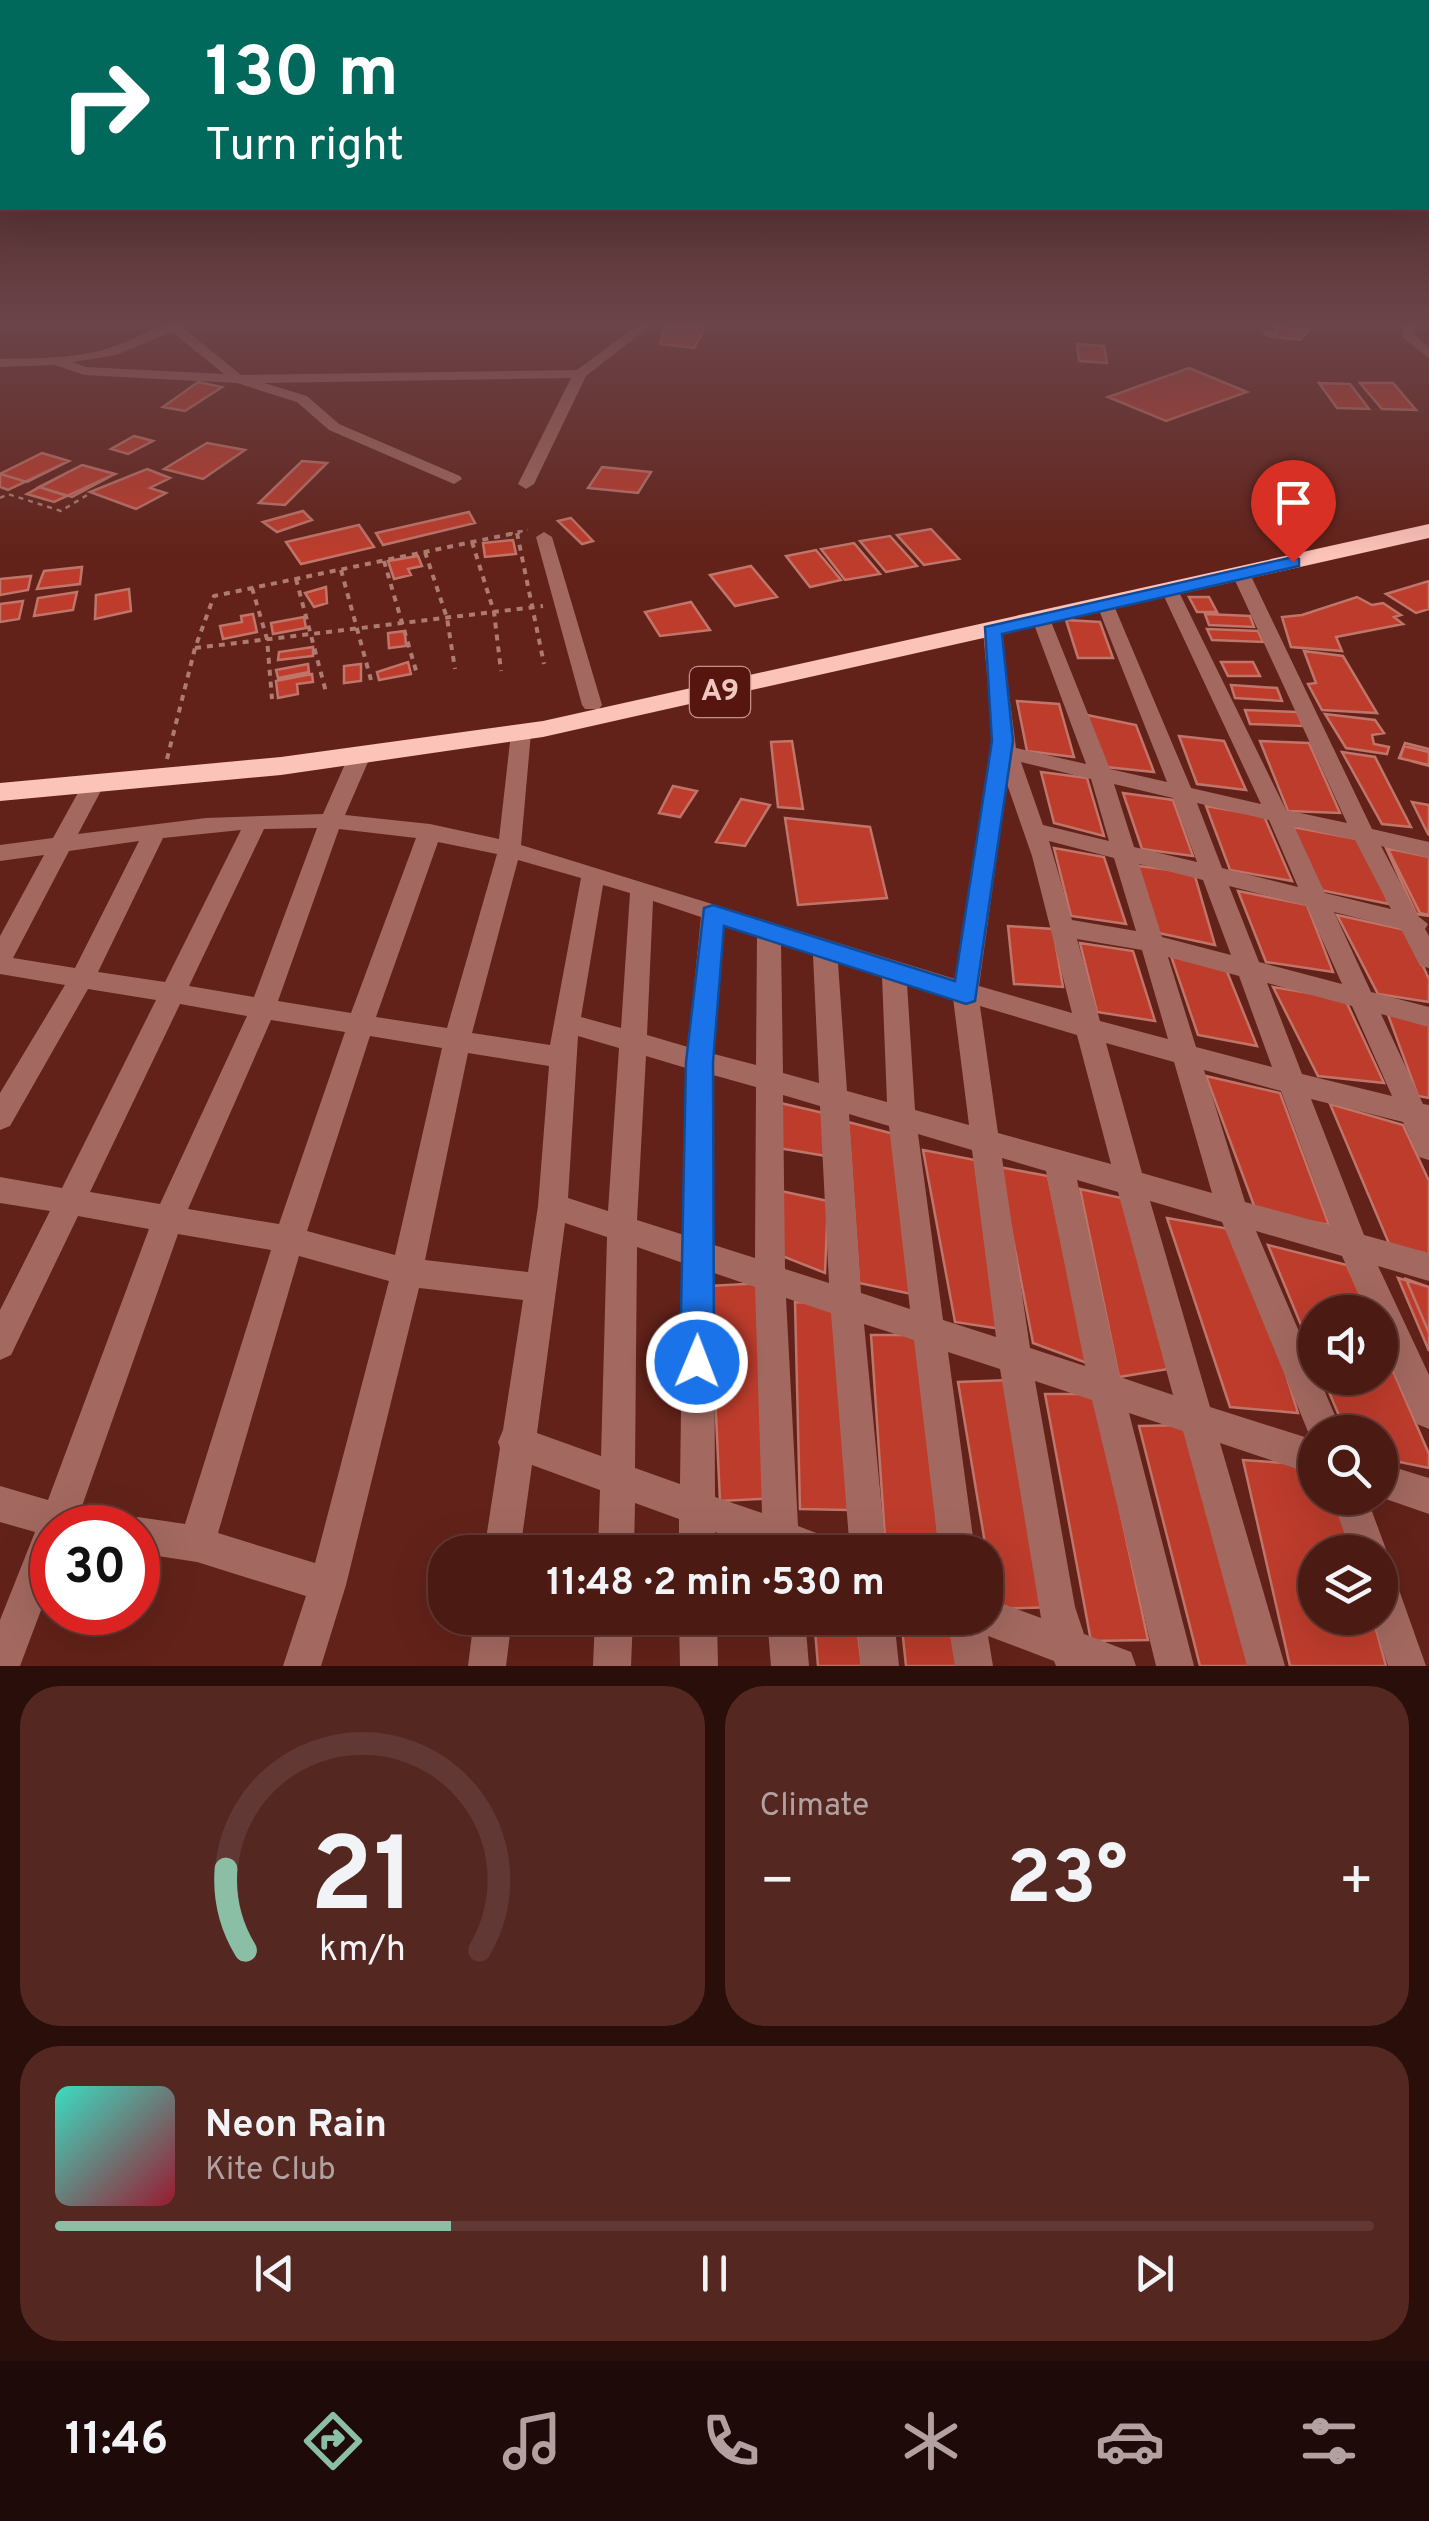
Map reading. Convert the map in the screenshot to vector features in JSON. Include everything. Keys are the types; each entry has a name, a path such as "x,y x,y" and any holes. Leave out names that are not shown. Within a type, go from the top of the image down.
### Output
{"highway":[{"name":"A9","path":"0,776 166,763 592,705 1429,519"},
{"name":"A9","path":"0,792 360,755 522,733 1429,531"}],"street":[{"path":"301,400 334,427 454,479"},
{"path":"526,484 567,400"},
{"path":"544,537 592,705"},
{"path":"1241,574 1364,836 1420,925 1429,959"},
{"path":"1170,590 1361,1000 1420,1115 1429,1148"},
{"path":"1106,604 1182,792 1353,1246 1429,1412"},
{"path":"1041,619 1100,772 1232,1212 1318,1415"},
{"path":"992,630 1004,746 1062,926 1266,1666"},
{"path":"302,1666 328,1584 407,1272 458,1042 509,850 522,733"},
{"path":"1004,746 1279,818 1429,850"},
{"path":"1004,746 966,994 1016,1359 1056,1606 1073,1657"},
{"path":"70,1505 168,1218 263,1008 330,821 360,755"},
{"path":"93,784 0,962 357,1026 563,1058"},
{"path":"0,853 155,831 256,823 330,821 430,832 509,850 966,994 1184,1056 1420,1115"},
{"path":"0,1344 256,823"},
{"path":"1034,830 1420,925"},
{"path":"0,1118 82,978 155,831"},
{"path":"197,1544 286,1239 357,1026 430,832"},
{"path":"504,1535 553,1206 567,1023 594,877"},
{"path":"616,1535 622,1228 642,892"},
{"path":"697,1535 700,1062 713,914"},
{"path":"1062,926 1151,943 1429,1017"},
{"path":"769,931 770,1278 781,1535"},
{"path":"825,949 846,1302 867,1535"},
{"path":"894,971 902,1119 955,1535"},
{"path":"567,1023 1429,1267"},
{"path":"1059,1163 1106,1389 1175,1666"},
{"path":"0,1190 286,1239 407,1272 540,1288"},
{"path":"553,1206 1298,1452"},
{"path":"516,1442 618,1476 759,1535"},
{"path":"1398,1486 1429,1496"},
{"path":"0,1504 30,1516"},
{"path":"160,1538 197,1544 328,1584"},
{"path":"1,1666 30,1600"},
{"path":"1003,1624 1073,1657 1117,1666"},
{"path":"487,1666 492,1635"},
{"path":"612,1666 613,1635"},
{"path":"698,1635 698,1666"},
{"path":"787,1635 790,1666"},
{"path":"877,1635 880,1666"},
{"path":"969,1635 974,1666"},
{"path":"1397,1635 1408,1666"}],"path":[{"path":"0,495 8,494 60,511 87,495"},
{"path":"166,763 195,648 214,596 535,528 544,537"},
{"path":"517,533 544,664"},
{"path":"472,542 494,612 502,671"},
{"path":"425,552 447,618 455,669"},
{"path":"384,561 405,622 417,674"},
{"path":"342,570 372,680"},
{"path":"296,579 314,634 326,692"},
{"path":"252,588 267,639 272,698"},
{"path":"195,648 563,604"}],"building":[{"path":"173,400 202,400 185,411 163,407"},
{"path":"1115,400 1225,400 1166,421"},
{"path":"1331,400 1362,400 1369,409 1337,408"},
{"path":"1374,400 1407,400 1416,410 1382,409"},
{"path":"134,436 153,441 128,454 111,449"},
{"path":"207,443 245,450 203,479 164,469"},
{"path":"42,453 69,461 8,490 0,487 0,474"},
{"path":"42,453 69,461 27,482 0,474"},
{"path":"302,461 327,463 285,505 259,503"},
{"path":"82,465 115,474 54,502 27,494"},
{"path":"82,465 115,474 72,497 39,487"},
{"path":"602,467 651,472 638,493 588,488"},
{"path":"147,469 170,478 150,488 166,493 136,509 90,492"},
{"path":"39,487 67,496 54,502 27,494"},
{"path":"303,511 312,520 277,532 263,522"},
{"path":"469,512 475,523 383,545 376,533"},
{"path":"571,518 593,541 582,544 558,521"},
{"path":"359,525 374,547 301,564 286,542"},
{"path":"931,529 959,559 924,565 897,535"},
{"path":"890,536 917,566 886,572 860,541"},
{"path":"513,540 516,554 485,557 483,543"},
{"path":"854,543 880,574 845,580 821,549"},
{"path":"816,550 841,580 810,587 786,556"},
{"path":"418,556 422,566 408,569 411,575 394,579 388,561"},
{"path":"751,566 777,597 735,606 710,575"},
{"path":"82,567 80,584 37,589 44,571"},
{"path":"31,576 28,590 0,595 0,579"},
{"path":"1429,581 1429,609 1416,613 1386,594"},
{"path":"326,587 327,603 314,607 305,593"},
{"path":"129,589 131,611 95,619 96,595"},
{"path":"77,592 73,610 34,616 38,598"},
{"path":"1189,597 1209,597 1217,612 1197,612"},
{"path":"1357,597 1372,605 1383,603 1401,615 1394,617 1403,624 1336,637 1342,651 1291,647 1282,617 1302,615"},
{"path":"23,601 19,619 0,622 0,604"},
{"path":"691,602 710,630 660,636 645,612"},
{"path":"253,614 257,632 223,639 220,626 242,622 241,616"},
{"path":"1205,614 1250,616 1254,627 1209,625"},
{"path":"304,617 306,628 273,634 271,623"},
{"path":"1066,620 1100,622 1113,658 1078,658"},
{"path":"1207,629 1258,631 1263,642 1212,640"},
{"path":"405,631 406,646 389,648 388,633"},
{"path":"313,647 313,656 278,660 279,652"},
{"path":"1304,651 1343,656 1377,713 1322,710 1308,684 1316,683"},
{"path":"408,662 411,674 379,680 377,672"},
{"path":"1221,662 1253,662 1260,676 1228,676"},
{"path":"308,664 309,672 278,678 276,670"},
{"path":"361,664 361,681 344,683 344,666"},
{"path":"312,674 313,682 297,684 298,694 278,698 276,681"},
{"path":"1231,685 1277,688 1282,701 1235,698"},
{"path":"1017,701 1059,704 1074,757 1027,751"},
{"path":"1245,710 1297,712 1303,726 1250,724"},
{"path":"1325,714 1375,720 1384,733 1372,735 1374,744 1389,747 1387,754 1346,748"},
{"path":"1087,715 1136,725 1154,772 1106,767"},
{"path":"1179,736 1224,741 1246,790 1197,784"},
{"path":"792,741 803,809 778,807 771,742"},
{"path":"1260,741 1309,743 1340,813 1288,811"},
{"path":"1405,743 1429,749 1429,765 1399,758"},
{"path":"1404,746 1429,752 1429,766 1400,758"},
{"path":"1342,752 1375,757 1411,827 1382,824"},
{"path":"1041,772 1087,778 1104,836 1054,823"},
{"path":"673,786 697,791 680,817 659,813"},
{"path":"1123,793 1173,800 1193,856 1142,849"},
{"path":"741,799 770,805 745,846 716,842"},
{"path":"1412,802 1429,805 1429,835 1428,834"},
{"path":"1206,806 1264,816 1292,881 1230,870"},
{"path":"785,818 870,827 887,898 798,905"},
{"path":"1293,827 1362,840 1389,904 1320,890"},
{"path":"1387,847 1429,855 1429,915 1420,913"},
{"path":"1054,848 1104,857 1126,924 1071,916"},
{"path":"1386,848 1429,857 1429,916 1416,914"},
{"path":"1131,865 1194,873 1215,945 1149,931"},
{"path":"1238,891 1307,905 1333,972 1266,962"},
{"path":"1337,915 1406,930 1429,979 1429,1002 1378,994"},
{"path":"1008,926 1053,929 1063,987 1014,984"},
{"path":"1080,943 1133,951 1155,1021 1097,1012"},
{"path":"1171,956 1226,969 1257,1046 1198,1035"},
{"path":"1273,987 1345,999 1384,1083 1318,1076"},
{"path":"1387,1012 1429,1023 1429,1098 1418,1096"},
{"path":"1206,1076 1280,1093 1329,1225 1256,1211"},
{"path":"776,1102 832,1115 832,1157 772,1147"},
{"path":"1330,1104 1403,1125 1429,1181 1429,1256 1390,1246"},
{"path":"848,1122 898,1135 916,1295 859,1283"},
{"path":"923,1150 975,1160 1001,1329 955,1322"},
{"path":"999,1167 1048,1176 1087,1363 1033,1343"},
{"path":"1080,1189 1126,1199 1174,1368 1119,1377"},
{"path":"776,1190 828,1201 825,1273 777,1254"},
{"path":"1167,1218 1241,1231 1298,1413 1230,1407"},
{"path":"1268,1245 1347,1265 1360,1295 1298,1295 1298,1318"},
{"path":"1398,1278 1429,1287 1429,1351"},
{"path":"1406,1279 1429,1287 1429,1333"},
{"path":"762,1283 779,1498 720,1501 710,1286"},
{"path":"795,1302 842,1305 848,1510 800,1509"},
{"path":"871,1335 919,1335 938,1535 885,1535"},
{"path":"1010,1380 1056,1607 1003,1609 1003,1535 984,1535 958,1382"},
{"path":"1398,1383 1429,1454 1429,1468 1398,1462 1398,1415 1339,1415 1330,1395 1398,1395"},
{"path":"1045,1394 1095,1394 1148,1640 1091,1641"},
{"path":"1185,1425 1253,1666 1200,1666 1139,1426"},
{"path":"1243,1460 1298,1464 1298,1515 1344,1515 1350,1535 1298,1535 1298,1635 1378,1635 1386,1666 1290,1666"},
{"path":"815,1635 858,1635 862,1666 818,1666"},
{"path":"903,1635 953,1635 958,1666 906,1666"}],"route":[{"path":"697,1362 700,1062 713,914 966,994 1002,741 992,630 1293,562"}]}
